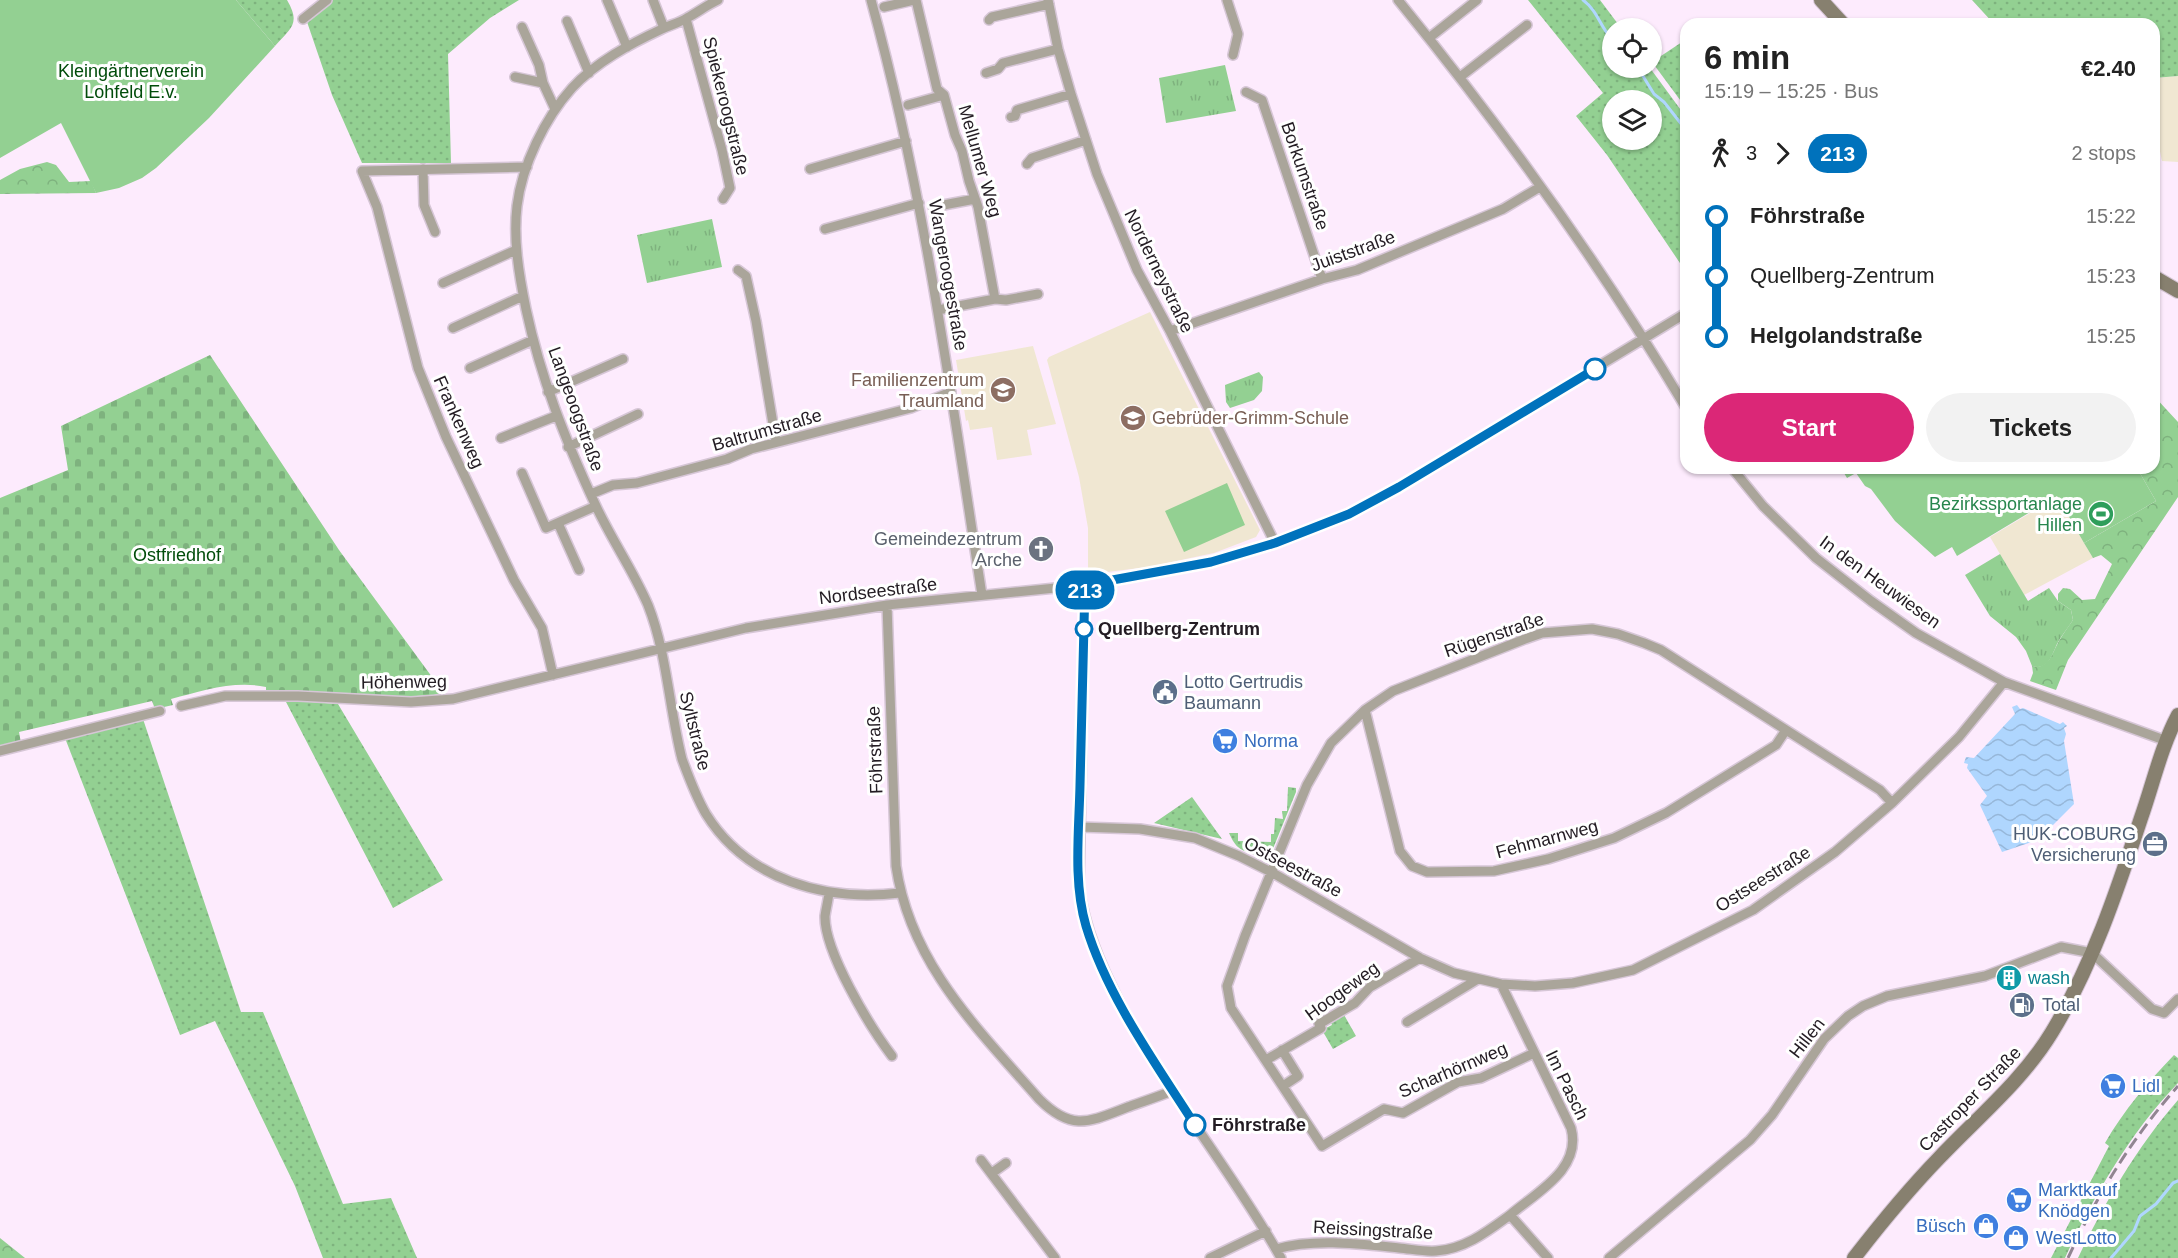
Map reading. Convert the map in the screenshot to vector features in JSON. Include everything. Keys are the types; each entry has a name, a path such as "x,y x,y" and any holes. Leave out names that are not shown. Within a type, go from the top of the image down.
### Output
{"main road":[{"path":"1821,0 1838,18"},
{"path":"2160,280 2178,291"},
{"name":"Castroper Straße","path":"1854,1258 1902,1198 2032,1063 2052,1032 2072,996 2091,953 2178,715"}],"street":[{"path":"303,19 327,0"},
{"path":"607,0 627,47"},
{"path":"653,0 664,28"},
{"name":"Langeoogstraße","path":"660,649 654,622 643,593 596,506 556,416 533,340 523,296 516,250 517,203 530,156 555,109 573,88 589,73 627,47 686,19 718,0"},
{"name":"Wangeroogestraße","path":"871,0 919,204 938,310 982,595"},
{"path":"885,7 915,0"},
{"name":"Mellumer Weg","path":"915,0 937,89 945,95 975,199 996,299"},
{"path":"1227,0 1238,34 1233,55"},
{"path":"1398,0 1504,135 1644,339 1680,398"},
{"path":"1429,38 1476,0"},
{"path":"989,20 992,16 1049,2"},
{"name":"Norderneystraße","path":"1049,2 1058,49 1097,174 1137,270 1170,331 1275,543"},
{"name":"Spiekeroogstraße","path":"686,19 722,150 730,188 723,199"},
{"path":"567,21 589,73"},
{"path":"1460,77 1527,25"},
{"path":"522,27 555,109"},
{"path":"986,73 998,69 1004,63 1058,49"},
{"path":"515,77 543,83"},
{"name":"Borkumstraße","path":"1246,92 1262,100 1322,279"},
{"path":"1011,117 1015,116 1017,110 1071,94"},
{"path":"908,105 945,95"},
{"path":"1027,164 1032,158 1086,140"},
{"path":"810,169 906,141"},
{"path":"435,232 424,205 423,170 527,167"},
{"name":"Frankenweg","path":"423,170 362,171 377,207 418,368 446,437 514,580 542,628 553,675"},
{"name":"Juiststraße","path":"1170,331 1322,279 1357,270 1503,209 1540,187"},
{"path":"933,207 975,199"},
{"path":"825,229 919,204"},
{"path":"443,283 516,250"},
{"path":"738,270 746,276 754,311 776,442"},
{"path":"938,310 1038,294"},
{"path":"453,328 523,296"},
{"name":"Nordseestraße","path":"660,649 746,627 887,605 1085,585 1211,562 1275,543 1349,514 1399,487 1680,317"},
{"path":"470,368 533,340"},
{"path":"549,392 623,359"},
{"name":"Baltrumstraße","path":"591,494 613,485 637,483 727,459 776,442 911,408 951,392"},
{"path":"568,447 638,414"},
{"path":"501,438 556,416"},
{"path":"522,473 546,528 596,506"},
{"name":"In den Heuwiesen","path":"1737,474 1763,506 1827,568 1916,633 2004,682 2167,741"},
{"path":"558,523 579,570"},
{"path":"1085,585 1079,887 1086,926 1106,974 1132,1026 1172,1091 1266,1231 1281,1258"},
{"name":"Föhrstraße","path":"887,605 894,839 900,893 917,939 944,986 966,1015 1050,1110 1064,1119 1074,1121 1097,1119 1172,1091"},
{"name":"Rügenstraße","path":"1322,1146 1232,1008 1227,986 1271,872 1316,768 1331,743 1365,710 1393,691 1542,633 1592,629 1620,635 1661,650 1880,790 1892,803"},
{"name":"Höhenweg","path":"181,706 225,696 298,696 401,702 441,700 660,649"},
{"name":"Syltstraße","path":"660,649 682,759 690,781 707,815 740,853 778,876 829,893 856,896 900,893"},
{"name":"Ostseestraße","path":"1079,826 1140,829 1195,838 1271,872 1420,958 1454,973 1501,984 1535,986 1573,983 1633,970 1753,910 1835,852 1892,803 1959,737 2004,682"},
{"name":"Fehmarnweg","path":"1365,710 1400,851 1412,866 1427,872 1494,871 1548,859 1614,838 1666,813 1717,783 1776,745 1786,730"},
{"path":"0,751 160,711"},
{"path":"829,893 825,917 832,951 846,980 892,1056"},
{"name":"Hillen","path":"1609,1258 1750,1140 1772,1115 1824,1038 1863,1006 1887,996 1985,976 2061,947 2091,953"},
{"path":"2091,953 2152,1009 2164,1012 2178,999"},
{"name":"Hoogeweg","path":"1266,1060 1321,1028 1319,1024 1355,1003 1370,987 1420,958"},
{"path":"1407,1022 1478,979"},
{"name":"Im Pasch","path":"1501,984 1571,1128 1574,1146 1563,1171 1510,1215"},
{"path":"1282,1050 1298,1076 1282,1086"},
{"name":"Scharhörnweg","path":"1322,1146 1384,1109 1403,1113 1458,1082 1481,1078 1534,1053"},
{"path":"981,1160 1055,1258"},
{"path":"992,1173 1006,1163"},
{"path":"1510,1215 1548,1258"},
{"name":"Reissingstraße","path":"1276,1249 1293,1244 1362,1244 1437,1251 1470,1241 1510,1215"},
{"path":"1210,1258 1266,1231"}],"shaded area":[{"path":"2178,76 2178,162 2162,161 2160,78"},
{"name":"Gebrüder-Grimm-Schule","path":"1150,312 1260,530 1256,537 1214,553 1148,567 1091,574 1088,573 1088,528 1079,477 1047,360 1049,357"},
{"name":"Familienzentrum Traumland","path":"1033,346 1056,424 1027,430 1032,455 997,460 992,427 970,430 968,420 966,421 956,360"},
{"path":"2057,497 2093,558 2024,595 1990,537"}],"green space":[{"name":"Kleingärtnerverein Lohfeld E.v.","path":"0,0 236,0 275,46 209,118 156,168 142,178 119,188 96,193 61,123 0,158"},
{"path":"236,0 287,0 294,20 290,30 275,46"},
{"path":"325,0 519,0 490,18 448,54 451,163 362,163 332,95 305,16"},
{"path":"1528,0 1600,0 1614,18 1602,18 1602,78 1657,78 1680,109 1680,263 1603,150 1662,150 1662,90 1602,92"},
{"path":"1972,0 2178,0 2178,76 2160,78 2160,18 1988,18"},
{"path":"1680,43 1680,100 1662,76 1662,55"},
{"path":"1225,65 1236,111 1166,123 1159,78"},
{"path":"1602,94 1602,149 1576,116"},
{"path":"47,162 56,165 69,182 91,181 96,193 0,194 0,180 20,169"},
{"path":"712,219 722,267 647,283 637,235"},
{"name":"Ostfriedhof","path":"210,355 339,550 443,692 434,695 382,698 266,693 266,687 230,686 171,699 173,705 155,709 152,701 19,732 21,743 0,748 0,498 68,470 61,426"},
{"path":"1259,372 1263,377 1262,391 1254,400 1230,408 1226,402 1225,385"},
{"path":"2160,402 2178,422 2178,497 2068,660 2056,690 2030,681 2033,673 2032,666 2038,667 2046,663 2073,620 2071,610 2058,601 2058,594 2063,588 2070,589 2082,600 2095,599 2112,564 2101,555 2093,558 2084,543 2156,501 2140,474 2160,474"},
{"name":"Bezirkssportanlage Hillen","path":"1857,474 2140,474 2156,501 2084,543 2057,496 1957,556 1952,547 1935,557 1895,521 1871,489 1865,486"},
{"path":"1227,483 1245,525 1184,552 1165,511"},
{"path":"2000,554 2028,601 2049,588 2058,601 2071,610 2073,620 2049,661 2042,666 2032,666 2026,651 2016,637 1990,616 1965,575"},
{"path":"285,700 338,704 443,880 393,908"},
{"path":"143,719 241,1012 263,1012 343,1204 391,1198 417,1258 323,1258 295,1186 215,1021 180,1035 65,738"},
{"path":"1288,787 1296,788 1296,792 1272,851 1264,855 1255,855 1238,847 1229,833 1238,833 1238,841 1271,842 1275,818 1283,819 1282,811 1287,811"},
{"path":"1192,797 1222,839 1154,823"},
{"path":"1343,1013 1356,1036 1333,1049 1322,1030 1332,1025 1330,1021"},
{"path":"2174,1055 2178,1058 2178,1083 2144,1123 2114,1166 2065,1258 2051,1258 2109,1146 2105,1143 2112,1131 2137,1097"},
{"path":"2178,1100 2178,1258 2078,1258 2123,1176 2149,1137"},
{"path":"0,1238 25,1258 0,1258"}],"water":[{"path":"2017,705 2020,709 2023,708 2060,724 2063,722 2067,726 2064,728 2066,734 2064,741 2074,804 2045,833 2048,836 2044,839 2041,837 2002,852 1980,805 1987,796 1967,768 1968,764 1964,763 1966,757 1974,758 2015,714 2012,707"}],"waterway":[{"path":"1583,0 1602,24"},
{"path":"1644,78 1654,94 1664,102 1680,122"},
{"path":"2111,1258 2134,1231 2140,1216 2156,1204 2173,1183 2178,1181"}],"railway":[{"path":"2068,1258 2117,1168 2145,1126 2178,1086"}],"bus line":[{"name":"213","path":"1195,1125 1132,1026 1098,957 1083,913 1079,887 1079,826 1085,585 1211,562 1275,543 1349,514 1399,487 1595,369"}],"place":[{"name":"Familienzentrum Traumland","path":"1003,390"},
{"name":"Gebrüder-Grimm-Schule","path":"1133,418"},
{"name":"Bezirkssportanlage Hillen","path":"2101,514"},
{"name":"Gemeindezentrum Arche","path":"1041,549"},
{"name":"Quellberg-Zentrum","path":"1084,629"},
{"name":"Lotto Gertrudis Baumann","path":"1165,692"},
{"name":"Norma","path":"1225,741"},
{"name":"HUK-COBURG Versicherung","path":"2155,844"},
{"name":"wash","path":"2009,978"},
{"name":"Total","path":"2022,1005"},
{"name":"Lidl","path":"2113,1086"},
{"name":"Föhrstraße","path":"1195,1125"},
{"name":"Marktkauf Knödgen","path":"2019,1200"},
{"name":"Büsch","path":"1986,1226"},
{"name":"WestLotto","path":"2016,1238"}]}
